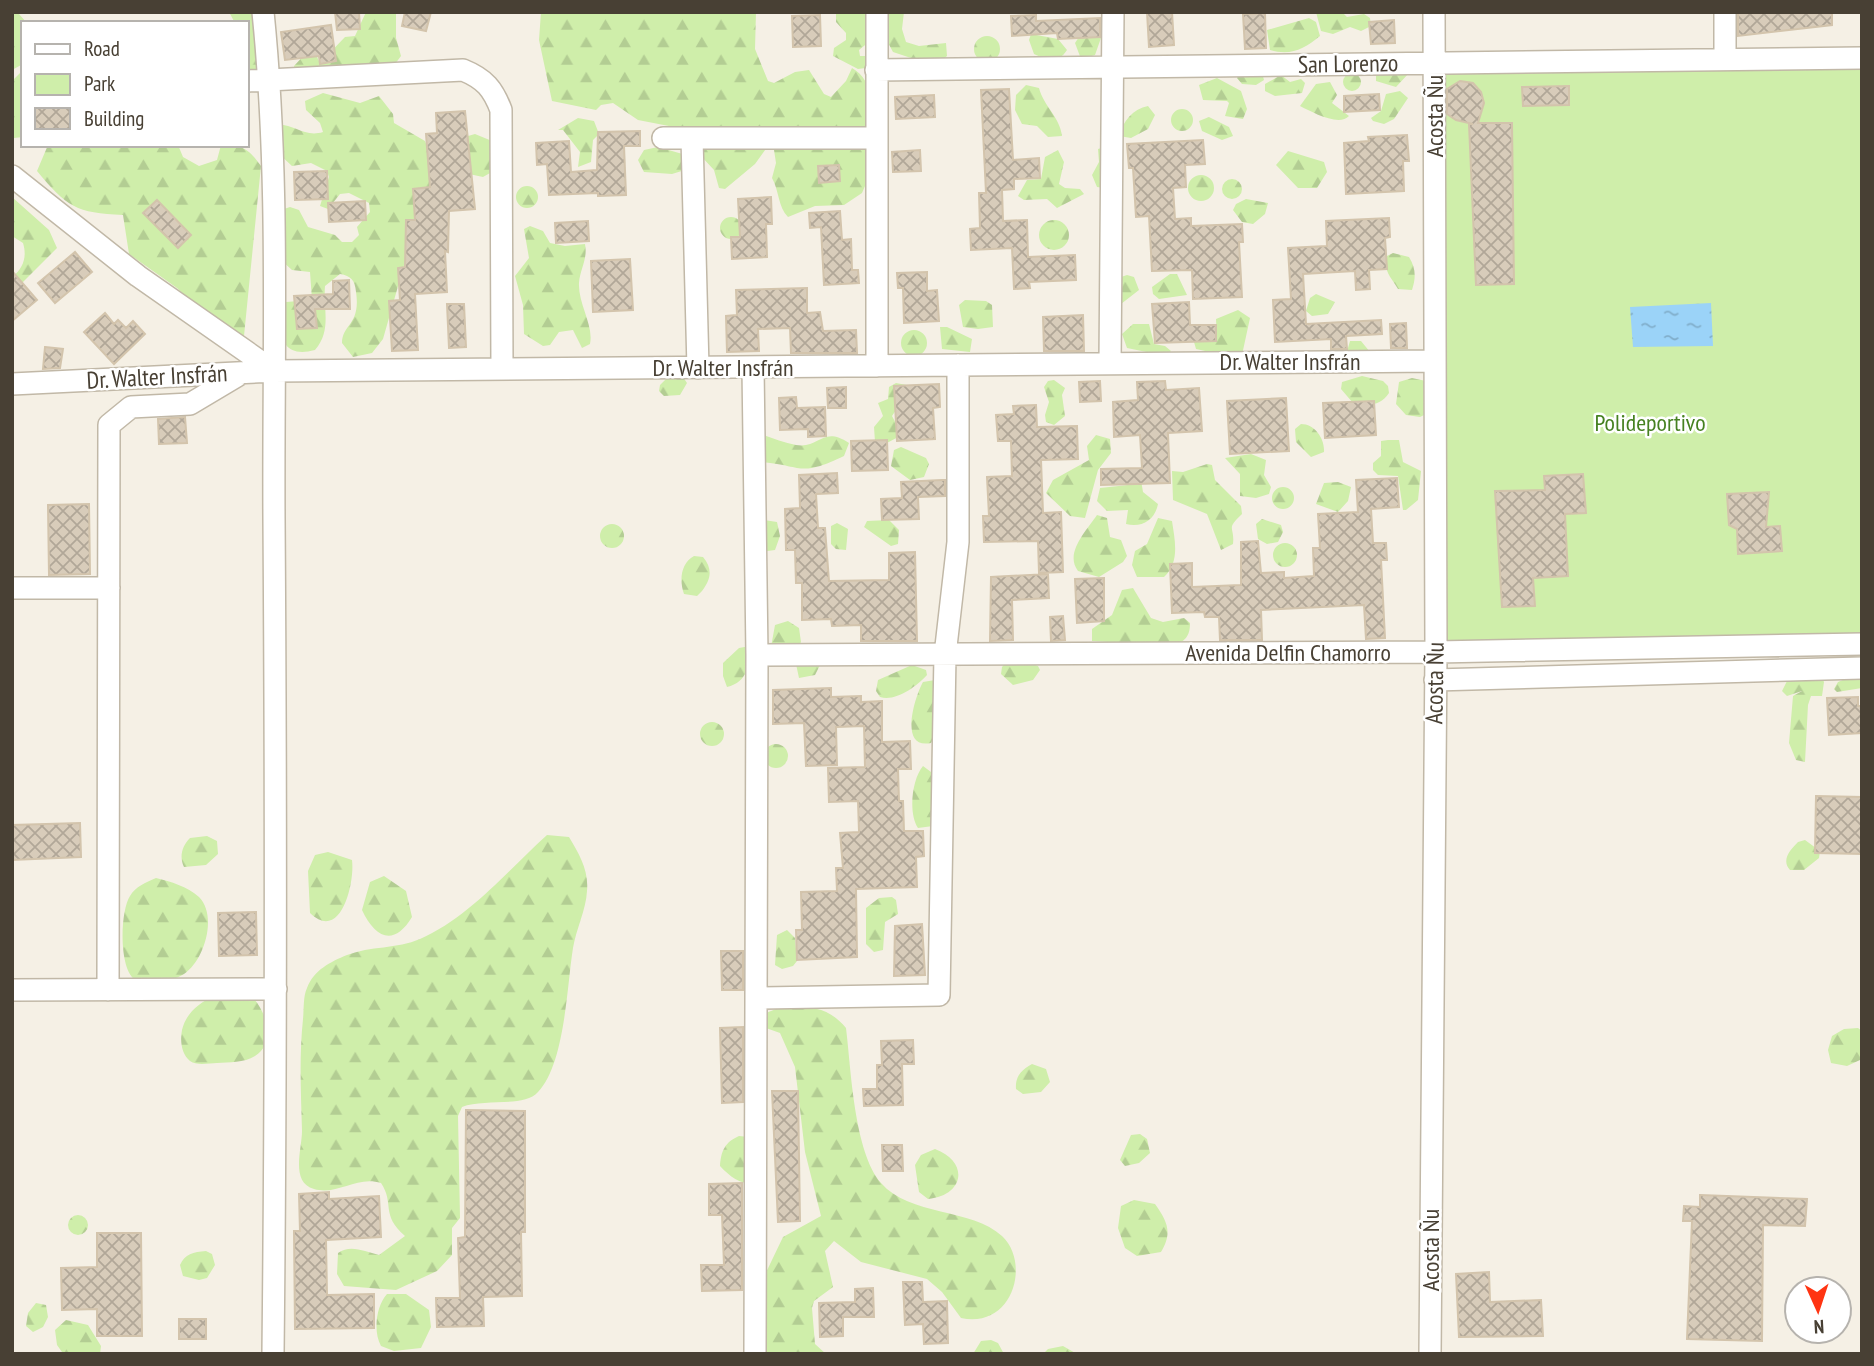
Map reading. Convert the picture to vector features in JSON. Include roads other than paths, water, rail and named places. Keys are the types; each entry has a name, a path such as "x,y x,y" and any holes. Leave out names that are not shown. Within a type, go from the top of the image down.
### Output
{"street":[{"path":"263,12 270,80 274,371 276,989 273,1354"},
{"path":"877,12 877,366"},
{"path":"1110,363 1113,12"},
{"name":"Acosta Ñu","path":"1430,1354 1436,652 1434,12"},
{"path":"1725,12 1725,59"},
{"name":"San Lorenzo","path":"876,70 1862,58"},
{"path":"248,81 463,70 481,77 494,90 501,110 502,369"},
{"path":"663,138 877,138"},
{"path":"692,138 698,368"},
{"path":"12,176 138,276 274,371"},
{"name":"Dr. Walter Insfrán","path":"12,384 274,371 1435,361"},
{"path":"757,998 939,995 945,655 958,542 958,365"},
{"path":"753,368 757,656 755,1354"},
{"path":"108,990 109,425 131,407 190,404 242,373"},
{"path":"12,588 109,588"},
{"name":"Avenida Delfin Chamorro","path":"757,656 1436,652 1862,644"},
{"path":"1435,680 1862,668"},
{"path":"12,990 276,989"}],"water":[{"path":"1711,303 1713,346 1633,347 1630,307"}],"park label":[{"name":"Polideportivo","path":"1650,423"}]}
